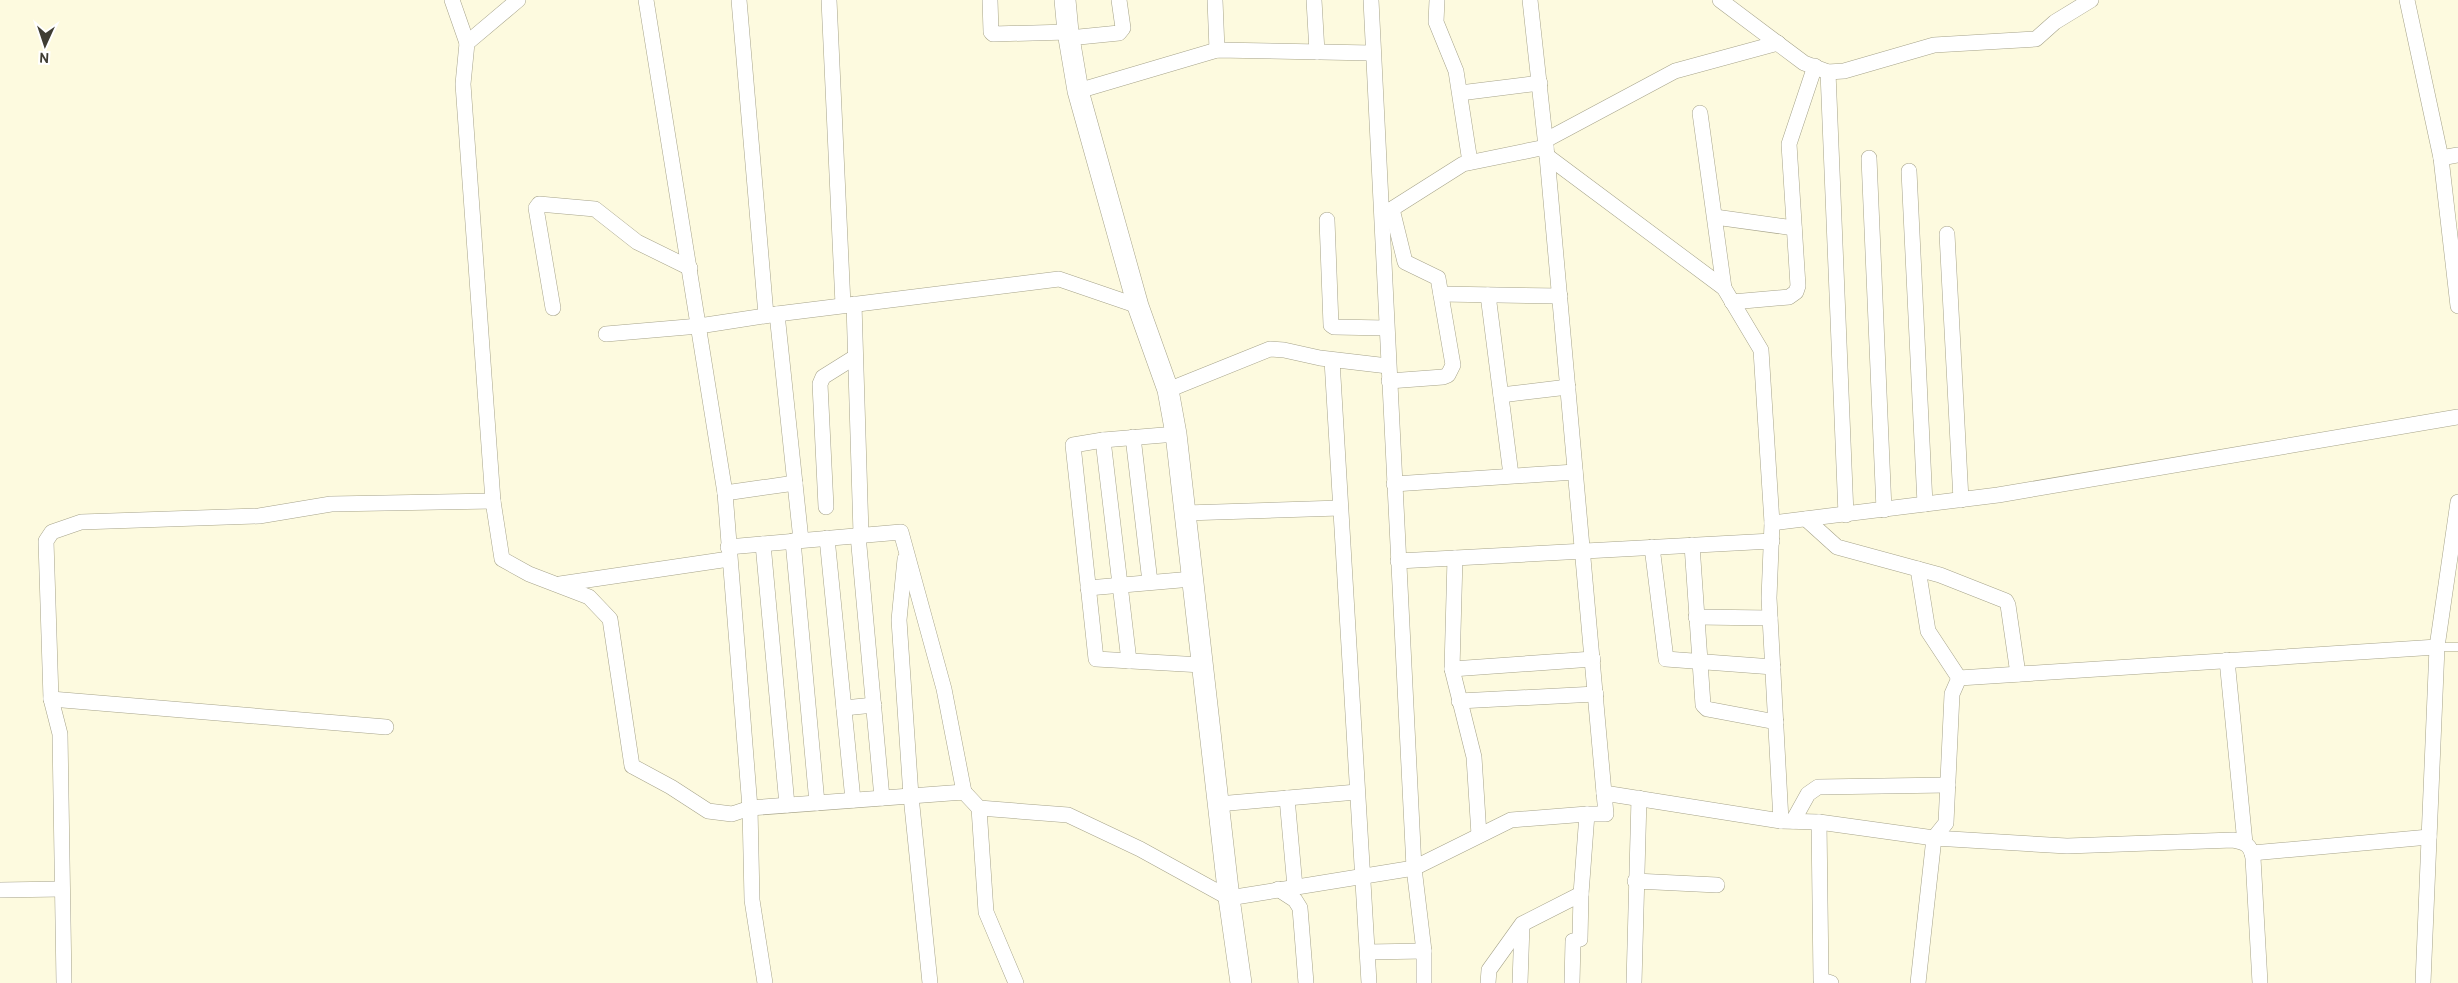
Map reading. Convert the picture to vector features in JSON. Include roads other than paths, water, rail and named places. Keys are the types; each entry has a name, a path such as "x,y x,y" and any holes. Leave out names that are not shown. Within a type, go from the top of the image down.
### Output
{"street":[{"path":"452,0 467,43 463,84 493,501 502,559 529,574 589,597 610,618 632,766 671,786 708,811 732,814 750,808 964,792"},
{"path":"467,43 518,0"},
{"path":"646,0 690,268 724,493 750,808 752,900 765,983"},
{"path":"739,0 772,314 796,483 797,540 817,803"},
{"path":"829,0 848,305 855,357 859,534 882,798"},
{"path":"990,0 990,32 993,34 1068,35 1119,33 1123,28 1119,0"},
{"path":"1065,0 1068,35 1078,91 1138,306 1168,390 1176,434 1229,898 1241,983"},
{"path":"1215,0 1216,50"},
{"path":"1314,0 1317,52"},
{"path":"1371,0 1372,53 1386,213 1386,328 1414,868 1424,951 1424,983"},
{"path":"1437,0 1436,22 1455,65 1470,162"},
{"path":"979,808 1068,815 1140,849 1229,898 1278,889 1362,878 1414,868 1511,820 1606,814 1560,296 1540,83 1530,0"},
{"path":"1725,2 1804,63 1821,69 1844,71 1934,45 2036,39 2055,22 2091,0"},
{"path":"2407,0 2441,158 2458,306"},
{"path":"1386,213 1457,167 1470,162 1546,147 1675,72 1778,43"},
{"path":"1078,91 1216,50 1372,53"},
{"path":"1732,302 1789,297 1796,292 1798,286 1789,144 1791,131 1821,69"},
{"path":"1821,69 1846,515"},
{"path":"1460,93 1540,83"},
{"path":"1700,113 1724,288"},
{"path":"1546,147 1724,288 1761,350 1772,524 1770,618 1776,722 1787,821"},
{"path":"2441,158 2458,155"},
{"path":"1869,158 1884,510"},
{"path":"1909,171 1924,504"},
{"path":"553,308 536,208 539,204 595,209 634,240 690,268"},
{"path":"1386,213 1403,259 1407,264 1437,276 1453,365 1452,370 1443,377 1389,382"},
{"path":"1715,217 1794,228"},
{"path":"1327,220 1331,325 1334,327 1386,328"},
{"path":"1947,234 1962,500"},
{"path":"606,334 699,326 772,314 1059,279 1138,306"},
{"path":"1441,294 1560,296"},
{"path":"1488,295 1511,475"},
{"path":"1168,390 1270,349 1284,350 1314,358 1388,366"},
{"path":"826,507 820,384 823,377 855,357"},
{"path":"1332,360 1369,983"},
{"path":"1501,395 1568,387"},
{"path":"1772,524 1962,500 2458,417"},
{"path":"1176,434 1103,440 1073,445 1088,588 1096,659 1202,665"},
{"path":"1133,437 1150,582"},
{"path":"1103,440 1129,661"},
{"path":"1394,484 1575,472"},
{"path":"724,493 796,483"},
{"path":"64,983 60,734 51,699 46,541 52,532 64,526 81,522 259,516 331,504 493,501"},
{"path":"2423,983 2437,647 2458,502"},
{"path":"1185,513 1340,508"},
{"path":"1806,520 1837,547 1949,579 2006,601 2018,674"},
{"path":"557,584 728,553 763,544 900,531 944,689 964,792 979,808 986,912 1016,983"},
{"path":"828,538 853,800"},
{"path":"1398,561 1772,541"},
{"path":"763,544 787,805"},
{"path":"1692,545 1702,703 1705,708 1776,722"},
{"path":"1652,547 1664,658 1773,667"},
{"path":"906,549 899,620 910,796 930,983"},
{"path":"1455,558 1452,669 1474,758 1479,835"},
{"path":"1918,570 1928,631 1959,678"},
{"path":"1088,588 1192,579"},
{"path":"1696,616 1770,618"},
{"path":"1959,678 2437,647"},
{"path":"1452,669 1593,659"},
{"path":"2227,660 2249,848 2260,983"},
{"path":"1918,983 1934,838 1946,823 1952,694 1959,678"},
{"path":"1459,701 1596,694"},
{"path":"51,699 386,727"},
{"path":"844,708 874,705"},
{"path":"1787,821 1808,794 1818,787 1948,785"},
{"path":"1218,804 1357,792"},
{"path":"1604,793 1787,821 1819,822 1934,838 2067,846 2233,840 2249,848 2429,837"},
{"path":"1287,798 1295,887"},
{"path":"1634,983 1639,798"},
{"path":"1572,983 1573,940 1580,939 1581,894 1588,814"},
{"path":"1819,822 1821,980 1831,983"},
{"path":"1636,882 1717,885"},
{"path":"0,890 62,889"},
{"path":"1278,889 1294,900 1300,908 1306,983"},
{"path":"1488,983 1489,970 1522,924 1581,894"},
{"path":"1520,983 1522,924"},
{"path":"1368,952 1424,951"}],"lane":[{"path":"2437,647 2458,647"}]}
